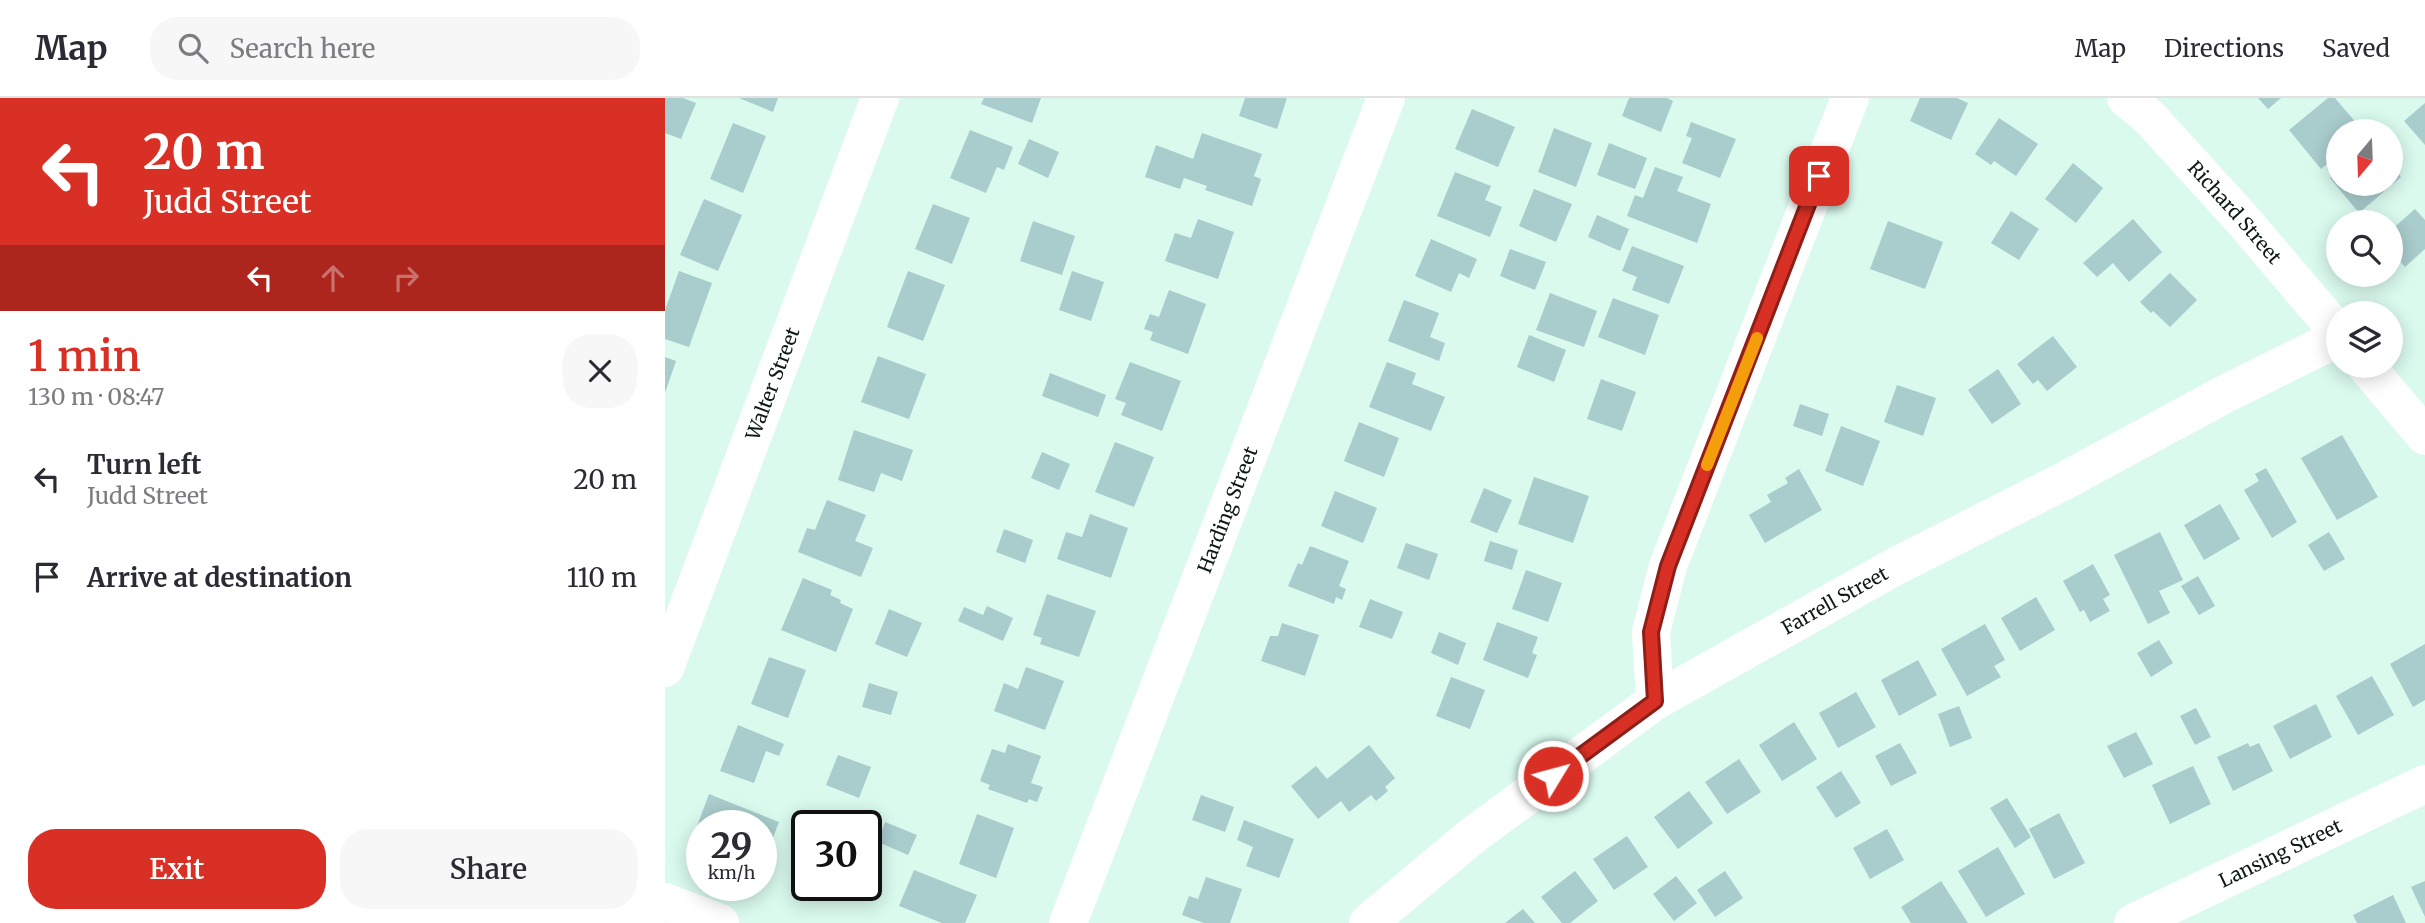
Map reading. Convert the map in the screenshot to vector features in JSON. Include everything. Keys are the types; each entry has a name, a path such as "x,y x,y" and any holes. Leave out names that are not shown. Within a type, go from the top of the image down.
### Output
{"street":[{"name":"Walter Street","path":"665,668 880,98"},
{"name":"Harding Street","path":"1068,923 1386,98"},
{"path":"1655,701 1651,632 1668,566 1850,98"},
{"name":"Richard Street","path":"2126,98 2150,118 2232,208 2326,318"},
{"name":"Farrell Street","path":"1368,923 1472,836 1655,701 1896,566 2326,344"},
{"path":"2376,378 2425,436"},
{"name":"Lansing Street","path":"2133,923 2425,784"},
{"path":"665,902 720,923"}],"building":[{"path":"665,98 683,98 696,103 681,139 665,133"},
{"path":"739,98 778,98 773,112"},
{"path":"984,98 1041,98 1032,123 981,104"},
{"path":"1245,98 1287,98 1277,129 1239,116"},
{"path":"1629,98 1667,98 1673,101 1661,132 1622,116"},
{"path":"1920,98 1957,98 1968,103 1951,140 1910,121"},
{"path":"2258,98 2281,98 2268,109"},
{"path":"2328,98 2335,98 2353,119 2326,119 2326,165 2321,169 2289,130"},
{"path":"2425,103 2425,145 2404,121"},
{"path":"1472,109 1515,127 1498,167 1455,149"},
{"path":"1999,118 2038,144 2016,176 1994,161 1991,165 1975,154"},
{"path":"1691,122 1736,139 1720,178 1682,163 1692,138 1686,136"},
{"path":"733,123 766,136 743,193 710,179"},
{"path":"1554,128 1592,143 1576,187 1538,172"},
{"path":"970,130 1013,147 1004,170 997,167 986,193 950,178"},
{"path":"1202,133 1262,154 1254,176 1261,179 1252,206 1205,190 1207,186 1184,178 1180,189 1145,177 1156,145 1193,159"},
{"path":"1029,139 1059,152 1048,178 1018,164"},
{"path":"1609,143 1647,158 1635,189 1597,175"},
{"path":"2073,163 2103,188 2076,223 2045,199"},
{"path":"1655,167 1683,177 1677,191 1711,204 1697,243 1627,216 1635,195 1643,198"},
{"path":"1455,172 1491,186 1485,200 1502,207 1490,237 1437,216"},
{"path":"1534,189 1572,204 1556,242 1519,226"},
{"path":"2345,196 2379,196 2362,210 2357,210"},
{"path":"704,199 742,215 718,271 680,255"},
{"path":"933,204 970,218 952,264 915,249"},
{"path":"2415,209 2425,220 2425,249 2405,267 2403,265 2403,220"},
{"path":"2011,211 2039,229 2019,260 1991,243"},
{"path":"1597,215 1629,229 1620,251 1588,237"},
{"path":"1198,219 1234,232 1218,279 1165,261 1175,233 1191,238"},
{"path":"2133,219 2162,252 2129,282 2113,263 2097,277 2083,263"},
{"path":"1033,221 1075,236 1062,275 1020,261"},
{"path":"1888,221 1943,242 1925,289 1870,269"},
{"path":"1431,239 1477,259 1469,278 1459,273 1451,292 1415,276"},
{"path":"1632,246 1684,266 1669,304 1632,290 1637,277 1622,271"},
{"path":"1510,249 1546,262 1535,290 1500,276"},
{"path":"679,271 712,283 689,347 665,339 665,310"},
{"path":"908,271 945,285 923,341 887,327"},
{"path":"1072,271 1104,282 1091,321 1059,310"},
{"path":"2170,273 2197,300 2170,327 2140,302"},
{"path":"1169,290 1206,304 1188,354 1150,340 1153,332 1144,329 1150,314 1159,317"},
{"path":"1550,293 1597,311 1584,347 1536,330"},
{"path":"1613,298 1659,315 1645,355 1598,337"},
{"path":"1404,300 1439,313 1430,337 1445,343 1439,361 1388,341"},
{"path":"1529,335 1566,350 1554,382 1517,367"},
{"path":"2053,336 2077,367 2047,391 2038,380 2033,384 2017,364"},
{"path":"878,356 926,374 909,419 861,402"},
{"path":"665,357 676,361 665,393"},
{"path":"1130,362 1181,381 1162,431 1121,415 1126,403 1115,399"},
{"path":"1387,362 1416,373 1412,384 1445,397 1431,431 1369,407"},
{"path":"1998,369 2021,404 1992,424 1968,390"},
{"path":"1050,373 1106,395 1098,417 1042,396"},
{"path":"1601,379 1636,392 1622,431 1587,419"},
{"path":"1897,385 1936,398 1923,436 1884,422"},
{"path":"1800,404 1829,414 1822,436 1793,426"},
{"path":"1359,422 1399,438 1384,477 1344,461"},
{"path":"1841,426 1880,441 1863,486 1825,471"},
{"path":"854,430 913,450 902,481 881,473 874,492 838,480"},
{"path":"2342,435 2378,497 2337,520 2301,458"},
{"path":"1115,442 1154,457 1134,507 1095,492"},
{"path":"1042,452 1070,464 1059,490 1031,478"},
{"path":"2266,468 2297,522 2272,538 2244,490 2259,481 2255,474"},
{"path":"1799,469 1822,510 1765,543 1749,515 1771,502 1767,495 1788,483 1785,478"},
{"path":"1534,477 1589,496 1573,543 1518,524"},
{"path":"1484,488 1512,500 1497,533 1470,522"},
{"path":"1335,491 1377,508 1363,543 1321,526"},
{"path":"827,500 866,515 855,541 873,548 861,577 798,552 807,528 815,530"},
{"path":"2220,504 2240,539 2204,560 2184,525"},
{"path":"1090,514 1128,528 1111,578 1057,559 1066,532 1082,537"},
{"path":"1004,529 1033,540 1025,563 996,552"},
{"path":"2160,532 2183,580 2159,591 2170,613 2148,624 2114,555"},
{"path":"2329,532 2345,559 2324,571 2308,545"},
{"path":"1490,541 1518,550 1512,570 1484,561"},
{"path":"1406,543 1438,554 1429,580 1397,568"},
{"path":"1310,546 1349,561 1339,586 1346,589 1342,600 1336,597 1334,604 1288,586 1298,563 1302,565"},
{"path":"2093,564 2110,595 2103,599 2110,611 2090,622 2084,610 2080,612 2063,581"},
{"path":"1526,570 1562,583 1548,622 1512,609"},
{"path":"2198,576 2215,606 2199,615 2181,586"},
{"path":"803,578 832,590 830,595 853,609 836,652 781,630"},
{"path":"1047,594 1096,611 1079,657 1040,644 1042,638 1033,635"},
{"path":"2036,597 2055,630 2020,651 2001,618"},
{"path":"1370,599 1403,612 1392,639 1359,627"},
{"path":"987,606 1013,618 1003,641 958,621 964,607 983,615"},
{"path":"889,609 922,623 907,657 875,644"},
{"path":"1497,622 1538,637 1532,653 1537,655 1528,678 1483,660"},
{"path":"1282,623 1319,635 1305,676 1261,661 1270,636 1278,636"},
{"path":"1985,624 2005,660 1994,666 2001,677 1967,696 1941,649"},
{"path":"1439,632 1466,643 1458,665 1431,653"},
{"path":"2159,640 2173,663 2151,677 2137,653"},
{"path":"2425,644 2425,700 2413,707 2390,664"},
{"path":"769,657 806,670 788,718 751,704"},
{"path":"1918,660 1937,695 1899,716 1881,680"},
{"path":"1026,667 1064,681 1045,730 994,711 1004,683 1018,689"},
{"path":"2372,676 2394,715 2358,735 2336,696"},
{"path":"1451,677 1485,690 1470,729 1436,716"},
{"path":"869,683 898,692 891,715 862,707"},
{"path":"1856,692 1876,727 1838,748 1819,713"},
{"path":"2316,704 2332,737 2290,759 2273,726"},
{"path":"1959,706 1972,738 1950,747 1938,714"},
{"path":"2196,708 2211,737 2195,745 2180,716"},
{"path":"1794,722 1817,759 1782,781 1759,745"},
{"path":"738,725 784,744 779,756 766,751 754,783 720,771"},
{"path":"2136,732 2153,764 2124,778 2107,746"},
{"path":"1900,743 1917,773 1891,786 1875,756"},
{"path":"2248,743 2250,747 2259,743 2273,771 2233,791 2217,757"},
{"path":"1008,744 1041,756 1031,783 1043,787 1037,802 1029,799 1027,803 988,789 990,785 980,781 992,749 1005,753"},
{"path":"1369,745 1395,778 1385,787 1388,791 1376,801 1371,795 1349,812 1341,801 1318,819 1291,786 1316,766 1327,779"},
{"path":"838,755 871,767 859,798 826,785"},
{"path":"1739,759 1761,792 1727,814 1705,782"},
{"path":"2193,766 2211,804 2170,824 2152,785"},
{"path":"1841,771 1861,803 1836,818 1816,787"},
{"path":"1689,791 1713,823 1678,849 1654,817"},
{"path":"709,794 749,810 703,810"},
{"path":"1201,795 1234,807 1225,832 1192,820"},
{"path":"2007,798 2031,837 2015,848 1990,808"},
{"path":"2059,813 2085,863 2054,879 2029,829"},
{"path":"977,814 1014,828 996,878 959,864"},
{"path":"1244,820 1294,839 1279,878 1246,866 1253,847 1237,840"},
{"path":"885,822 917,835 908,855 882,844"},
{"path":"1887,829 1904,860 1870,879 1853,848"},
{"path":"1627,836 1648,867 1614,890 1593,859"},
{"path":"1998,847 2025,894 1986,917 1958,871"},
{"path":"914,870 977,895 965,923 942,923 899,906"},
{"path":"1575,871 1598,901 1570,923 1562,923 1541,897"},
{"path":"1725,871 1743,898 1715,917 1697,890"},
{"path":"1676,876 1697,903 1674,921 1653,894"},
{"path":"1206,877 1242,889 1230,923 1204,923 1182,915 1189,896 1198,899"},
{"path":"1941,881 1968,923 1911,923 1901,907"},
{"path":"2425,881 2425,917 2411,887"},
{"path":"2393,895 2406,923 2357,923 2353,915"},
{"path":"1523,909 1535,923 1505,923"}],"slow traffic":[{"path":"1707,465 1757,338"}],"route":[{"path":"1553,776 1655,701 1651,632 1668,566 1819,176"}]}
